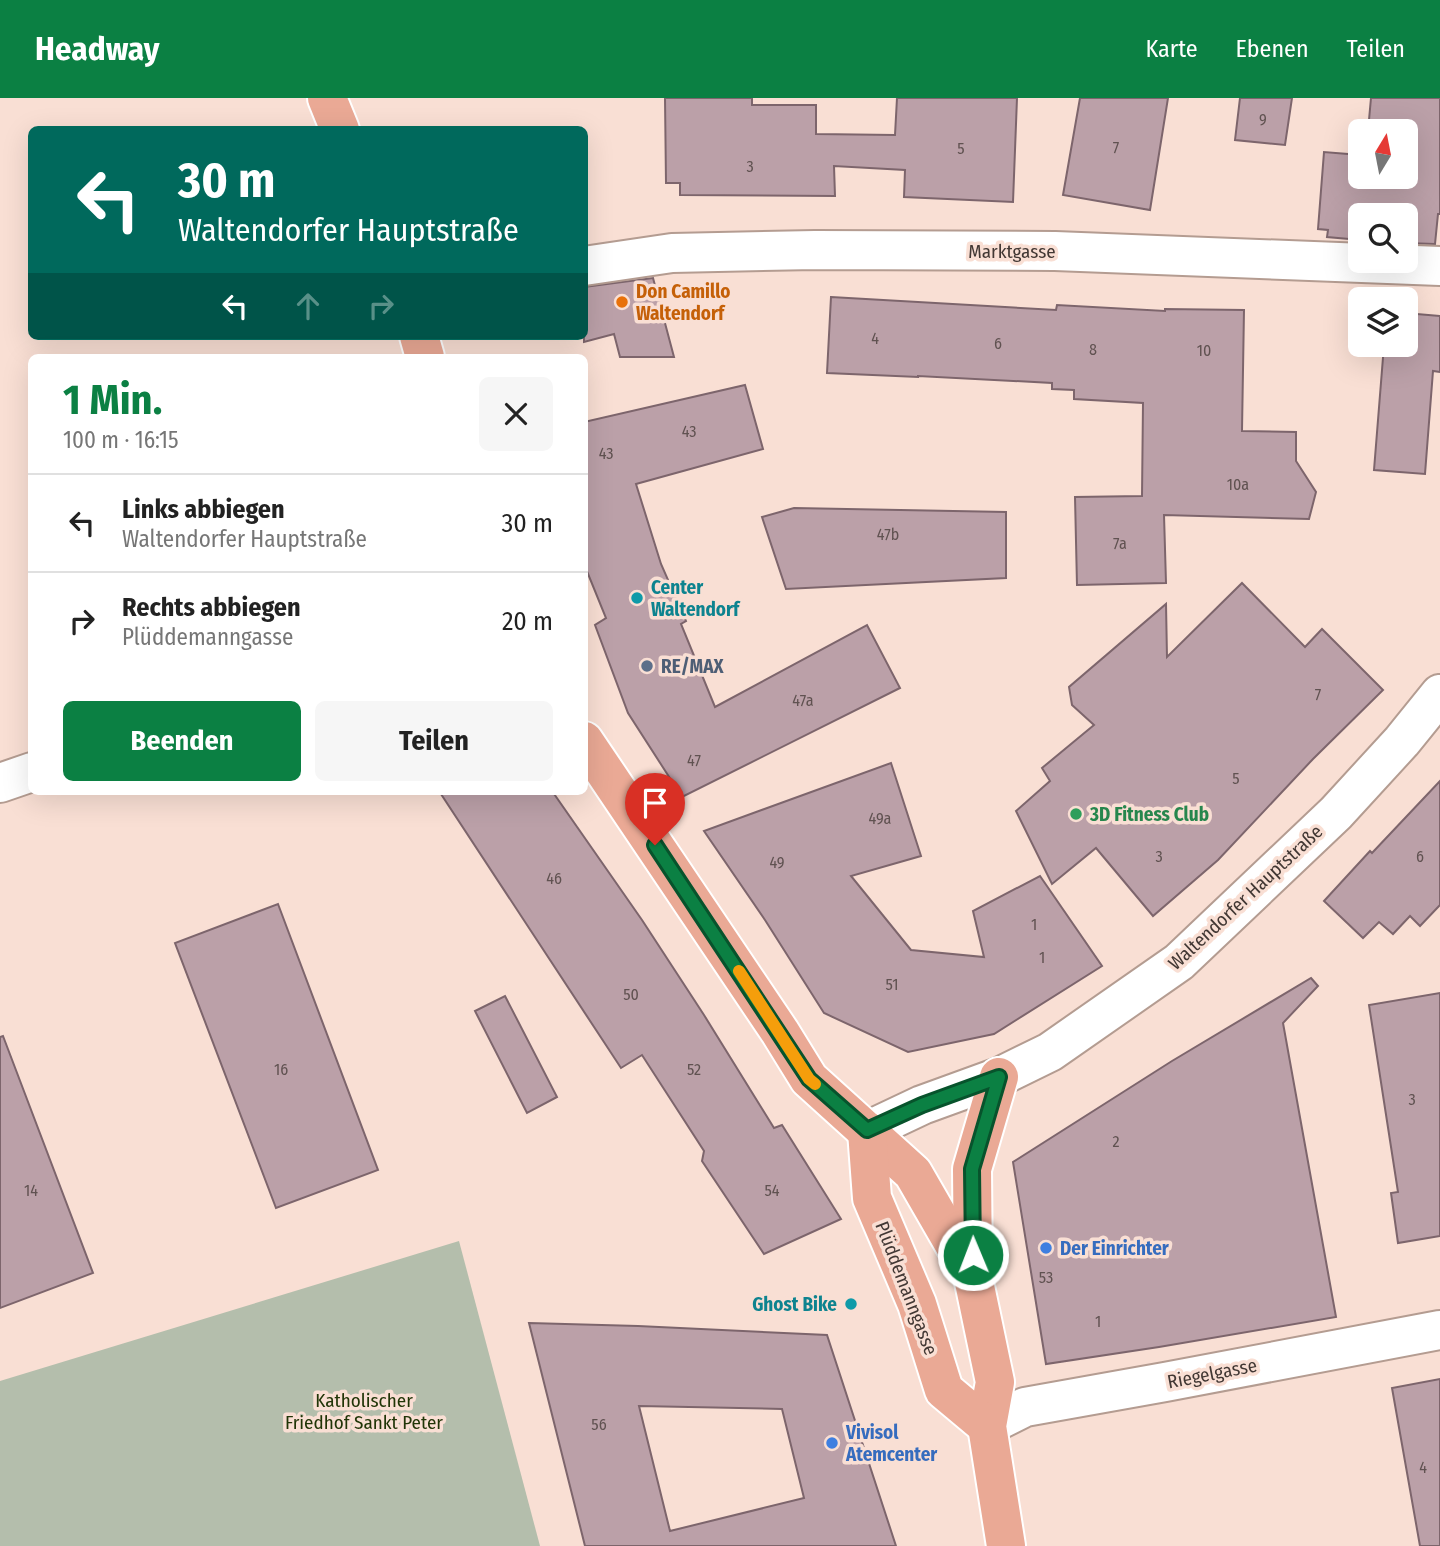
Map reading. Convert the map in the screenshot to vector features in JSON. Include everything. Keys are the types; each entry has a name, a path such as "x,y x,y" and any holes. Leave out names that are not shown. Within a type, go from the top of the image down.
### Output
{"main road":[{"path":"327,98 338,126"},
{"path":"588,747 809,1079 913,1173 974,1277"},
{"path":"999,1077 972,1169 974,1277 995,1382 987,1426 1006,1546"},
{"name":"Plüddemanngasse","path":"867,1130 872,1198 917,1304 944,1390 987,1426"}],"street":[{"name":"Marktgasse","path":"588,265 672,253 815,250 1055,251 1440,266"},
{"name":"Waltendorfer Hauptstraße","path":"867,1130 922,1105 999,1077 1051,1052 1179,962 1336,813 1402,741 1440,694"},
{"path":"0,783 28,773"},
{"name":"Riegelgasse","path":"987,1426 1025,1407 1440,1330"}],"green space":[{"name":"Katholischer Friedhof Sankt Peter","path":"459,1241 540,1546 0,1546 0,1381"}],"building":[{"path":"665,98 752,98 752,105 816,105 816,134 895,135 897,98 1017,98 1013,202 904,197 905,170 834,166 835,196 680,195 680,183 666,183"},
{"path":"1080,98 1168,98 1150,210 1063,195"},
{"path":"1240,98 1292,98 1285,145 1235,140"},
{"path":"1371,98 1440,98 1440,214 1435,244 1418,243 1418,203 1348,203 1348,239 1327,237 1328,230 1318,229 1324,152 1348,154 1348,189 1418,189 1418,119 1369,119"},
{"path":"653,278 674,357 620,357 614,334 584,342 588,340 588,286"},
{"path":"831,297 1056,310 1057,305 1165,311 1244,310 1242,431 1296,432 1296,461 1316,492 1309,519 1164,515 1166,583 1077,585 1075,497 1142,496 1143,403 1074,399 1074,390 1052,389 1052,383 827,373"},
{"path":"1418,314 1440,316 1440,372 1433,371 1425,474 1374,470 1383,357 1418,357"},
{"path":"745,385 763,449 636,484 661,564 686,621 681,624 715,707 867,625 900,688 682,797 628,713 595,625 606,618 588,574 588,421"},
{"path":"794,508 1006,512 1006,578 786,589 762,517"},
{"path":"1242,583 1305,647 1322,629 1383,690 1313,759 1218,860 1153,916 1096,848 1052,884 1016,811 1050,781 1042,768 1094,725 1072,705 1069,687 1166,604 1167,657"},
{"path":"891,763 921,856 851,876 911,950 984,957 973,911 1040,876 1102,966 994,1034 908,1052 824,1013 704,831"},
{"path":"1440,781 1440,905 1420,926 1410,916 1393,934 1379,922 1363,938 1324,901"},
{"path":"442,795 555,795 642,920 774,1128 782,1125 841,1219 764,1254 702,1161 704,1151 642,1055 621,1068"},
{"path":"278,904 378,1170 276,1208 175,943"},
{"path":"1311,978 1318,986 1283,1023 1336,1317 1046,1364 1013,1162 1172,1061"},
{"path":"1440,993 1440,1236 1398,1243 1391,1193 1398,1192 1369,1005"},
{"path":"505,996 557,1097 527,1113 475,1011"},
{"path":"3,1036 93,1273 0,1308 0,1037"},
{"path":"529,1323 827,1335 896,1546 585,1546","holes":["639,1406 782,1409 804,1498 670,1531"]},
{"path":"1440,1379 1440,1546 1420,1546 1392,1388"}],"slow traffic":[{"path":"739,971 809,1079 815,1084"}],"place":[{"name":"Don Camillo Waltendorf","path":"622,302"},
{"name":"Center Waltendorf","path":"637,598"},
{"name":"RE/MAX","path":"647,666"},
{"name":"3D Fitness Club","path":"1076,814"},
{"name":"Der Einrichter","path":"1046,1248"},
{"name":"Ghost Bike","path":"851,1304"},
{"name":"Vivisol Atemcenter","path":"832,1443"}],"route":[{"path":"655,845 809,1079 867,1130 922,1105 999,1077 972,1169 973,1255"}]}
